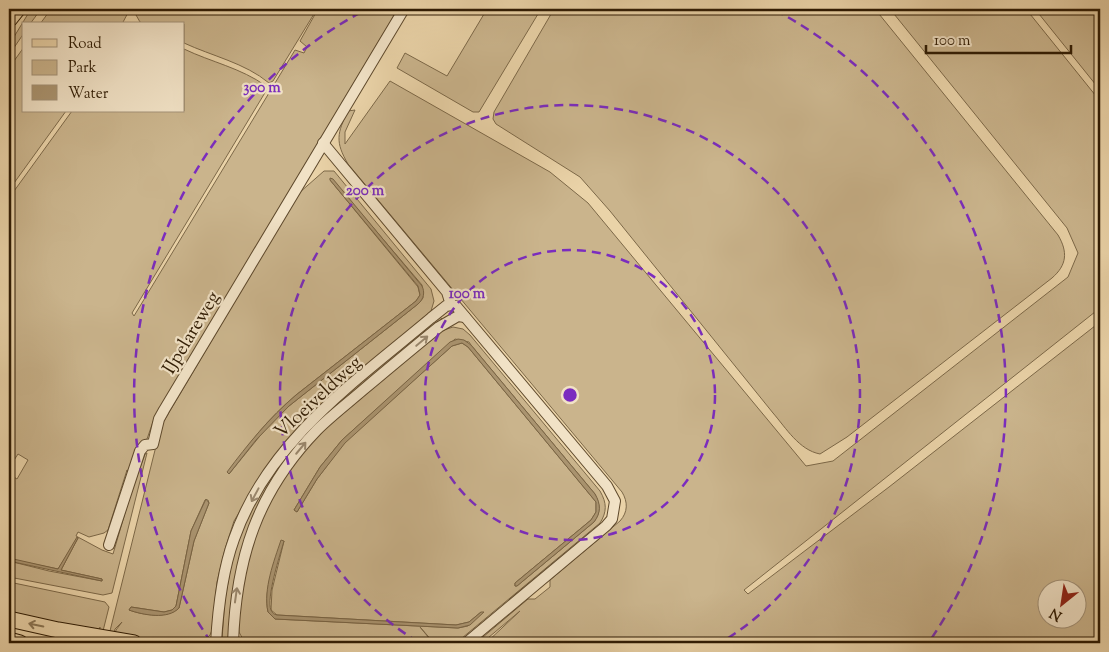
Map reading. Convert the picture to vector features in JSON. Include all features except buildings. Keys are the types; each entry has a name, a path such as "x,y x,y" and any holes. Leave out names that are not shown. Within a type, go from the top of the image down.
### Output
{"highway":[{"path":"9,19 17,9"}],"main road":[{"path":"9,619 134,643"},
{"path":"9,640 20,643"}],"street":[{"name":"IJpelareweg","path":"109,545 140,451 145,445 153,444 159,419 164,410 404,9"},
{"path":"323,144 447,292 451,305 456,306 607,486 615,501 612,520 606,526 466,643"},
{"name":"Vloeiveldweg","path":"216,643 225,570 234,538 270,469 292,441 321,411 446,306 451,305"},
{"name":"Vloeiveldweg","path":"233,643 234,611 241,565 259,515 269,493 283,472 305,443 334,415 439,327 458,316 465,318"}],"green space":[{"path":"31,9 41,9 31,22 23,22"},
{"path":"51,9 130,9 123,22 41,22"},
{"path":"138,9 317,9 273,81 269,83 250,70 185,43 185,22 140,22 136,15"},
{"path":"318,9 398,9 155,416 147,439 142,442 127,472 127,470 108,530 89,537 78,532 76,536 113,554 132,489 147,453 112,593 103,595 9,577 9,561 102,581 102,579 61,570 78,538 58,569 9,559 9,474 17,479 28,460 18,454 9,468 9,198 71,112 185,112 185,50 236,70 266,86 266,91 132,313 134,316 295,50 304,53 307,47 300,41"},
{"path":"487,9 541,9 479,112 473,112 397,68 405,53 447,76"},
{"path":"554,9 875,9 1058,235 1064,253 1061,268 1052,278 847,437 820,454 812,452 788,432 610,211 580,177 496,124 493,119 494,112"},
{"path":"890,9 1026,9 1100,101 1100,308 744,590 748,594 889,487 1100,322 1100,643 486,643 520,611 482,643 476,643 528,599 535,599 550,587 550,580 620,521 626,511 625,499 622,492 348,164 341,150 339,138 348,111 355,110 345,132 345,144 390,81 550,172 588,203 806,466 833,461 1068,277 1078,253 1067,228"},
{"path":"1035,9 1100,9 1100,90"},
{"path":"22,24 22,36 9,55 9,45"},
{"path":"22,50 22,112 65,112 9,190 9,68"},
{"path":"324,171 334,171 431,289 434,301 431,311 306,418 271,460 234,521 217,582 210,635 202,643 146,642 115,634 122,622 115,629 111,643 107,643 161,426 299,193","holes":["331,178 422,285 423,298 418,304 289,406 264,431 229,474 259,432 276,413 296,395 416,301 420,295 418,287 330,180","205,500 208,500 209,503 194,541 179,608 162,615 129,610 131,607 164,612 172,610 176,606 191,531"]},
{"path":"439,315 443,321 334,412 261,505 229,640 222,639 225,599 232,561 239,537 264,482 305,429"},
{"path":"453,327 463,329 470,335 600,491 605,507 600,523 456,643 434,643 420,627 433,643 259,643 259,639 254,639 254,643 245,643 239,632 239,597 256,530 274,493 304,451 326,428 441,331","holes":["455,339 469,342 595,494 598,502 599,512 594,522 517,586 515,586 515,583 591,520 596,512 596,502 468,347 462,343 452,346 345,442 317,479 297,512 294,510 320,467 342,440","284,541 272,590 271,610 277,615 456,625 469,622 481,612 468,626 458,628 275,619 268,612 268,585"]},
{"path":"9,582 105,602 109,607 100,643 97,643 100,627 99,632 9,612"}],"water":[{"path":"330,178 333,179 422,286 423,298 418,304 289,406 256,440 229,474 227,472 251,441 286,404 416,301 420,295 418,286"},
{"path":"458,339 464,340 471,345 595,494 598,501 599,512 594,522 517,586 515,586 515,583 591,520 596,512 596,502 468,347 462,343 452,346 345,443 317,479 297,512 294,510 320,467 342,440 450,342"},
{"path":"206,499 209,503 194,541 179,608 174,612 162,615 148,615 129,610 131,607 164,612 172,610 176,606 191,531"},
{"path":"77,537 61,570 102,579 102,581 9,561 9,558 58,569"},
{"path":"281,540 284,541 270,596 271,610 277,615 456,625 469,622 481,612 484,612 470,625 458,628 275,619 268,612 267,594 270,575"}]}
